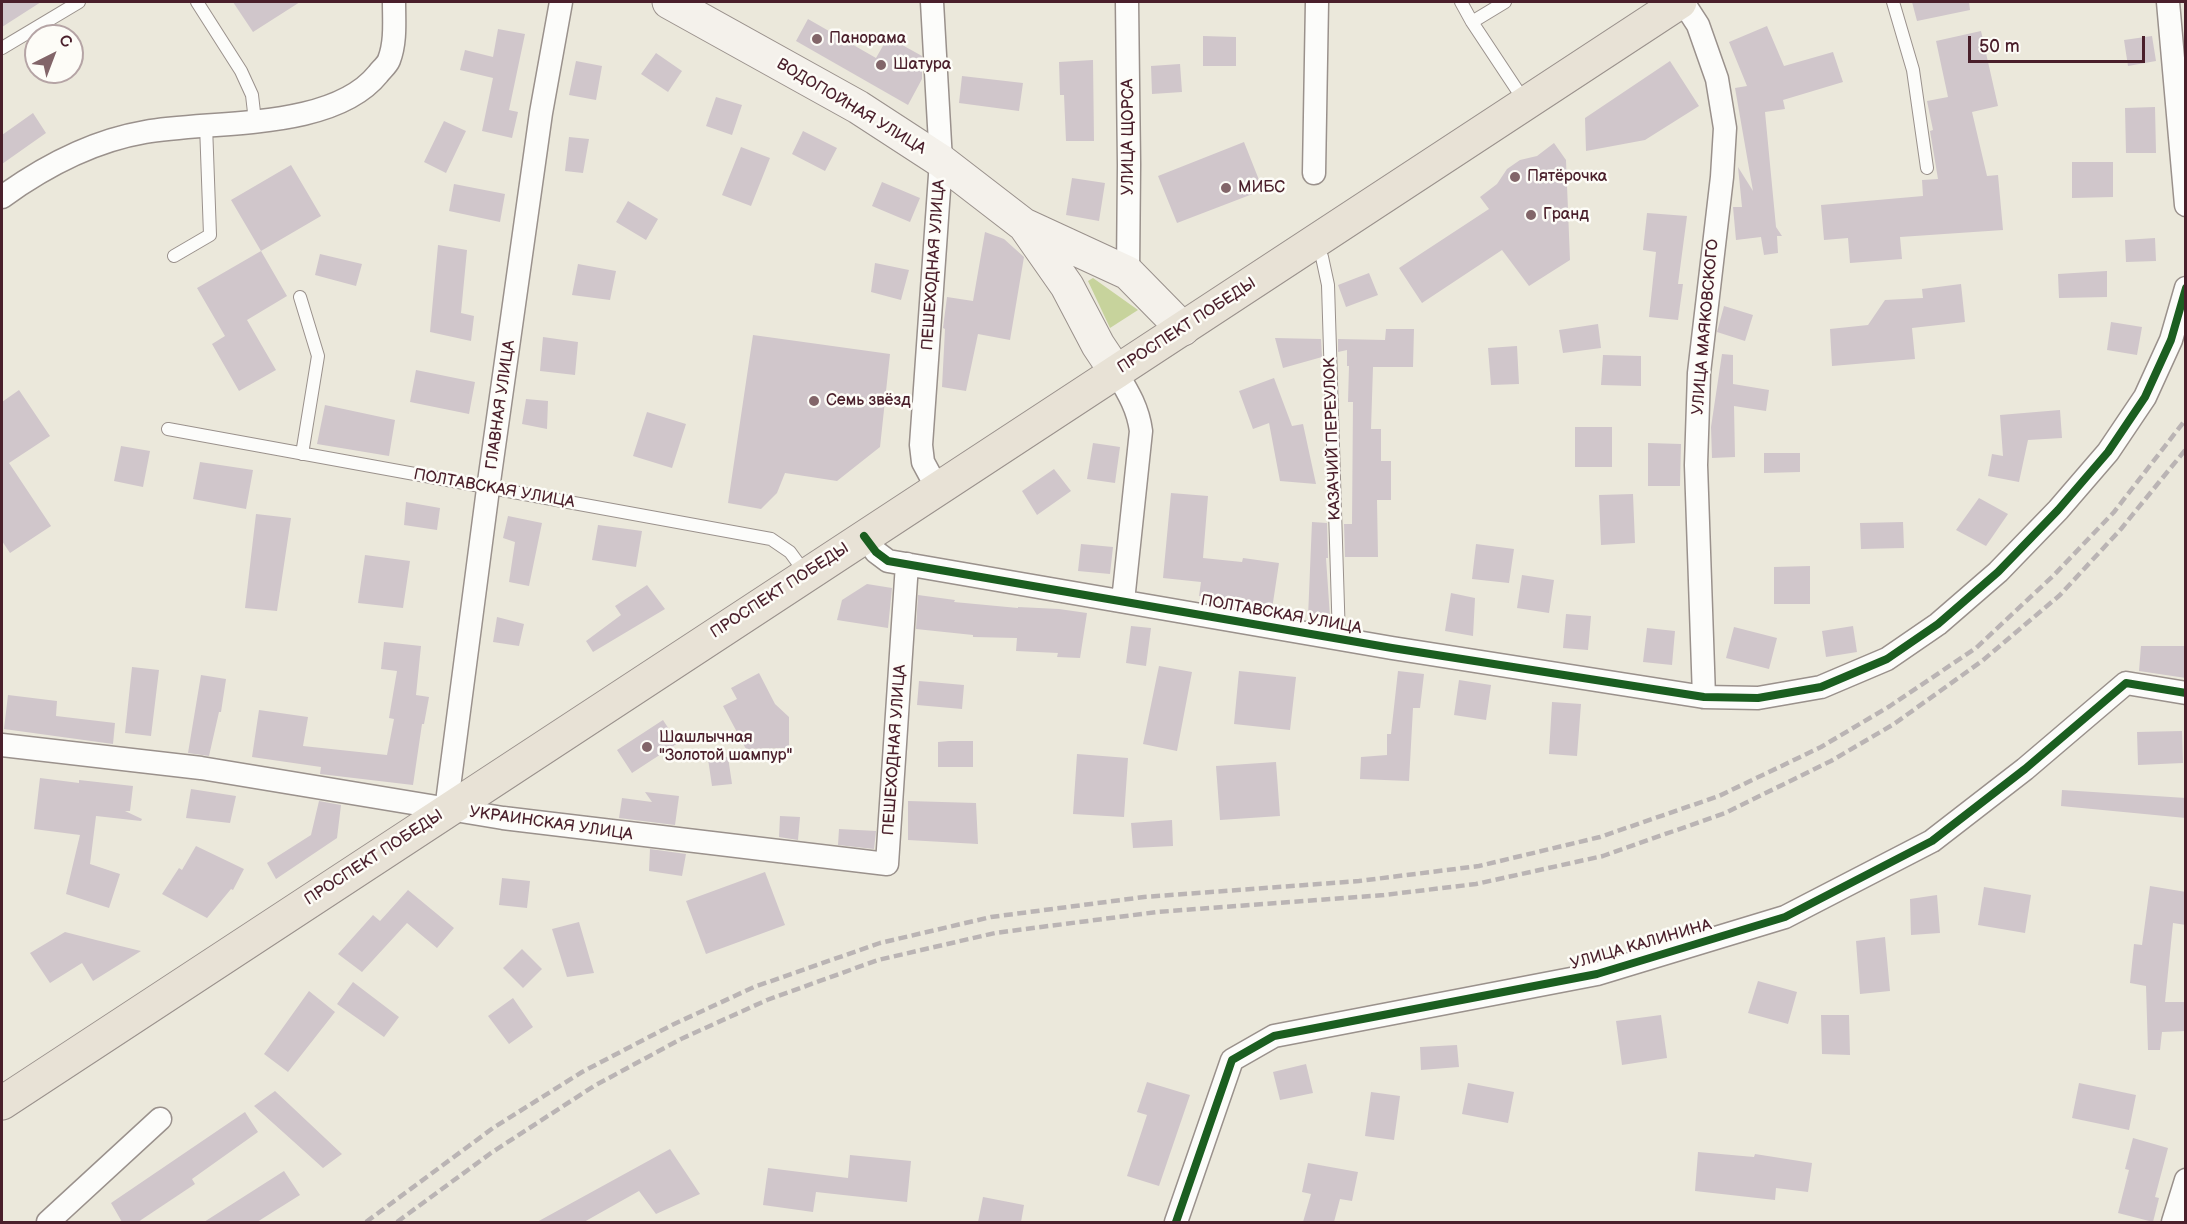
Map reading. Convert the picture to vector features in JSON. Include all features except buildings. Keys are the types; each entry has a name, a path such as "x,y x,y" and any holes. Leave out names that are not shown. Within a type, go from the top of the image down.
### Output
{"main road":[{"name":"ВОДОПОЙНАЯ УЛИЦА","path":"669,2 858,107 941,161 1024,225 1128,273 1183,329"},
{"name":"ПРОСПЕКТ ПОБЕДЫ","path":"2,1103 1681,2"},
{"name":"ВОДОПОЙНАЯ УЛИЦА","path":"1024,225 1067,286 1098,345 1116,372"}],"street":[{"path":"2,197 32,175 89,146 144,132 301,116 345,99 369,86 389,61 394,35 394,2"},
{"name":"ГЛАВНАЯ УЛИЦА","path":"446,810 541,113 561,2"},
{"name":"ПЕШЕХОДНАЯ УЛИЦА","path":"932,2 941,161 921,445 923,462 937,488"},
{"name":"УЛИЦА ЩОРСА","path":"1127,2 1128,273"},
{"path":"1314,173 1317,2"},
{"name":"УЛИЦА МАЯКОВСКОГО","path":"1681,2 1698,25 1717,79 1725,128 1722,177 1699,372 1696,465 1704,697"},
{"path":"2168,2 2186,205"},
{"name":"ПОЛТАВСКАЯ УЛИЦА","path":"864,536 876,552 888,561 1339,639 1704,697 1758,698 1821,687 1887,659 1938,624 1998,572 2058,510 2108,452 2145,397 2171,340 2186,288"},
{"path":"1116,372 1139,414 1141,431 1124,601"},
{"name":"ПЕШЕХОДНАЯ УЛИЦА","path":"888,864 907,564"},
{"name":"УЛИЦА КАЛИНИНА","path":"1176,1222 1232,1060 1275,1036 1597,974 1785,917 1932,841 2025,769 2126,683 2186,693"},
{"name":"УКРАИНСКАЯ УЛИЦА","path":"2,745 201,768 446,810 643,836 888,864"},
{"path":"48,1222 160,1119"},
{"path":"2173,1222 2185,1184"}],"lane":[{"path":"2,48 79,2"},
{"path":"197,2 241,71 252,95 255,121"},
{"path":"1461,2 1525,103"},
{"path":"1472,22 1505,2"},
{"path":"1893,2 1913,70 1927,168"},
{"path":"174,256 210,235 206,125"},
{"name":"КАЗАЧИЙ ПЕРЕУЛОК","path":"1312,242 1322,257 1328,285 1339,639"},
{"path":"300,297 318,356 303,454"},
{"name":"ПОЛТАВСКАЯ УЛИЦА","path":"168,429 771,539 790,552 806,574"}],"green space":[{"path":"1093,278 1138,310 1110,328 1088,281"}],"railway":[{"path":"366,1222 493,1128 582,1072 672,1025 754,987 880,943 991,917 1144,897 1359,881 1479,866 1600,837 1719,796 1821,747 1890,706 1976,648 2054,575 2114,512 2186,419"},
{"path":"397,1222 491,1153 594,1086 681,1039 767,1000 878,960 995,933 1157,912 1384,895 1476,884 1603,856 1725,813 1831,761 1894,724 1982,661 2060,595 2121,529 2186,449"}],"cycle path":[{"path":"864,536 876,552 888,561 1392,648 1704,697 1758,698 1821,687 1887,659 1938,624 1998,572 2058,510 2108,452 2145,397 2171,340 2186,288"},
{"path":"1176,1222 1232,1060 1274,1036 1597,974 1785,917 1932,841 2025,769 2126,683 2186,693"}],"place":[{"name":"Панорама","path":"817,39"},
{"name":"Шатура","path":"881,65"},
{"name":"Пятёрочка","path":"1515,177"},
{"name":"МИБС","path":"1226,188"},
{"name":"Гранд","path":"1531,215"},
{"name":"Семь звёзд","path":"814,401"},
{"name":"Шашлычная \"Золотой шампур\"","path":"647,747"}]}
